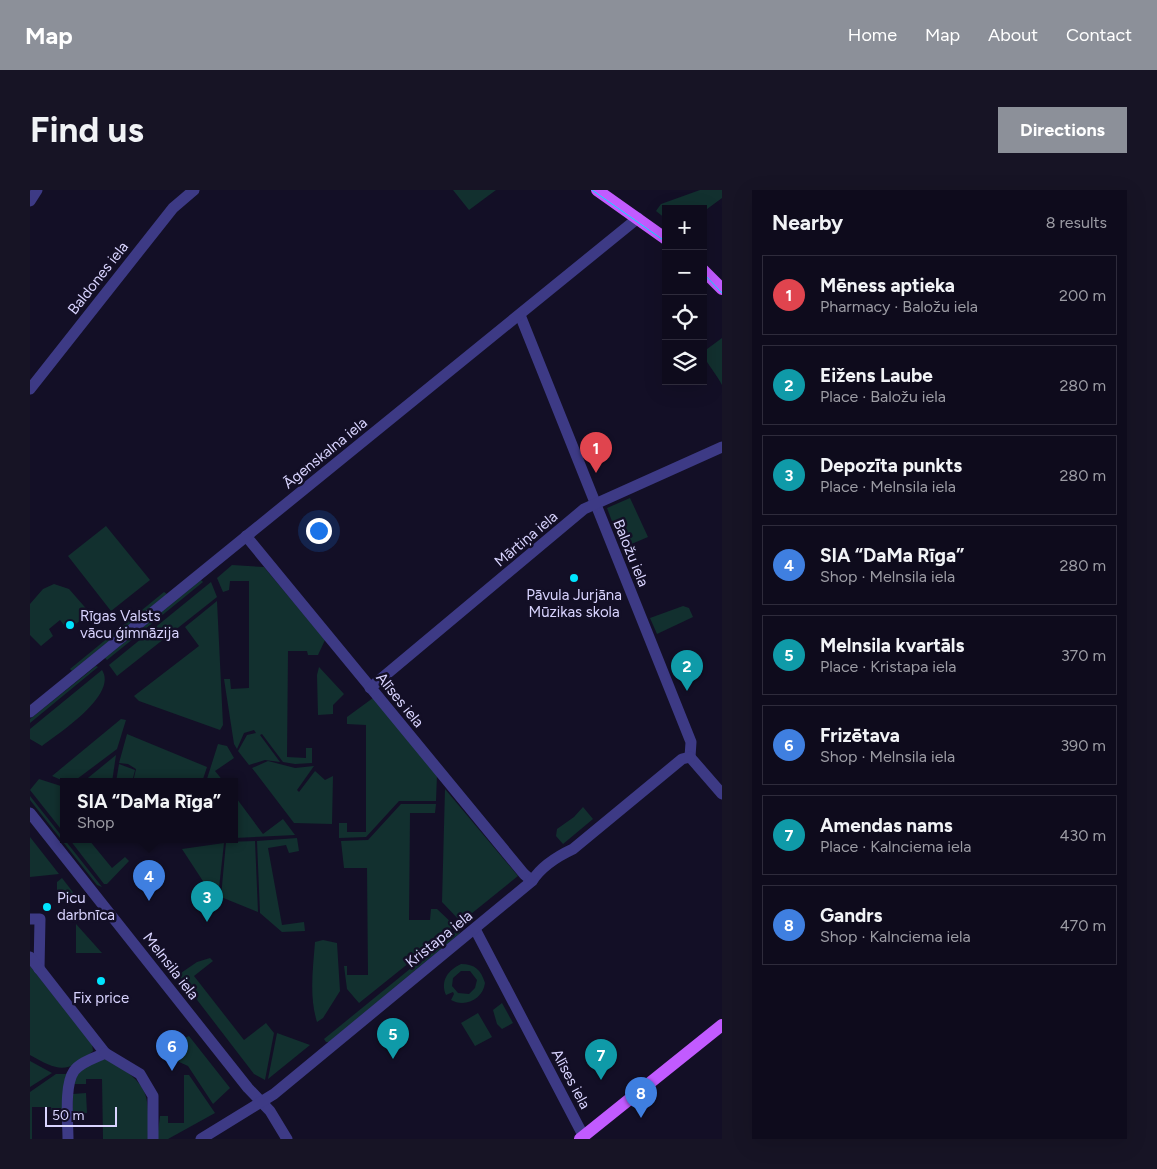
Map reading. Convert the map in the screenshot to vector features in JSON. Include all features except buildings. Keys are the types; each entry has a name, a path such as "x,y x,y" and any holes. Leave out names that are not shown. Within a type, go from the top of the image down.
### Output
{"main road":[{"path":"597,190 662,236"},
{"path":"707,274 722,289"},
{"path":"582,1138 722,1026"}],"street":[{"path":"30,201 36,190"},
{"name":"Baldones iela","path":"30,389 173,208 194,190"},
{"name":"Āgenskalna iela","path":"30,712 638,218"},
{"name":"Baložu iela","path":"520,315 691,742 690,757"},
{"name":"Mārtiņa iela","path":"370,688 584,510 595,503 722,447"},
{"name":"Alīses iela","path":"246,536 524,874 532,881"},
{"path":"690,757 722,794"},
{"name":"Kristapa iela","path":"201,1139 262,1102 475,929 532,881 537,874 573,849 682,759 690,757"},
{"name":"Melnsila iela","path":"30,813 248,1088 274,1117 287,1139"},
{"path":"30,919 40,919 39,969"},
{"name":"Alīses iela","path":"475,929 582,1138"},
{"path":"30,956 105,1053 140,1074 153,1096 153,1139"},
{"path":"68,1139 68,1091 73,1072 85,1062 105,1053"}],"green space":[{"path":"453,190 496,190 469,210"},
{"path":"700,190 722,190 722,198 707,209 707,205 662,205 662,216 656,211 661,204"},
{"path":"722,338 722,385 707,362 707,349"},
{"path":"630,498 648,537 622,548 607,508"},
{"path":"106,526 150,580 111,611 68,556"},
{"path":"232,565 264,567 325,640 318,655 308,655 307,651 288,651 287,757 306,758 306,748 312,748 312,763 295,764 283,762 262,734 260,735 280,762 265,760 249,765 238,751 247,735 256,733 254,730 244,733 237,749 234,744 224,679 230,679 231,689 249,688 249,581 230,581 229,590 223,592 217,578"},
{"path":"201,580 203,582 107,660 105,658"},
{"path":"211,582 217,597 117,676 109,665"},
{"path":"54,584 69,589 90,613 68,630 60,620 49,629 53,636 41,646 30,635 30,604 43,589"},
{"path":"164,592 167,594 72,671 70,669"},
{"path":"217,601 223,725 220,730 139,701 134,696 199,646 185,627"},
{"name":"Pāvula Jurjāna Mūzikas skola","path":"683,606 689,608 693,617 657,634 650,618"},
{"path":"96,666 98,667 30,723 30,719"},
{"path":"319,667 344,694 333,705 333,714 318,715 317,675"},
{"path":"102,670 105,680 102,691 95,702 73,723 42,746 30,739 30,729"},
{"path":"373,698 437,775 436,801 399,801 366,837 339,838 339,823 347,823 347,832 366,832 366,725 347,724 347,717"},
{"path":"121,719 126,720 117,749 78,778 60,779 52,776"},
{"path":"127,734 207,767 203,778 134,778 136,769 128,764 119,763"},
{"path":"218,744 227,746 234,758 215,771 221,778 207,778"},
{"path":"116,755 113,778 88,778"},
{"path":"268,761 295,768 314,766 297,790 299,792 315,771 325,780 333,776 332,824 294,823 252,768"},
{"path":"119,764 135,770 133,778 117,778"},
{"path":"39,779 60,786 60,828 30,790"},
{"path":"445,789 518,876 461,922 442,902"},
{"path":"30,796 60,834 60,838 30,800"},
{"path":"238,800 263,834 283,819 295,835 238,838"},
{"path":"401,804 436,804 435,813 410,813 409,920 430,920 431,909 437,909 455,926 359,1003 347,989 344,966 347,966 347,975 368,975 367,868 344,868 341,841 368,840"},
{"path":"583,807 593,819 563,844 556,836 557,829 574,817"},
{"path":"30,837 59,874 30,877"},
{"path":"297,838 299,851 289,853 286,845 268,848 282,925 304,922 305,931 282,932 260,913 257,841"},
{"path":"255,841 258,912 221,897 226,843"},
{"path":"64,843 67,843 102,887 97,885"},
{"path":"72,843 91,843 112,868 125,857 129,861 107,884 104,884"},
{"path":"224,843 218,897 214,898 182,849"},
{"path":"62,878 79,900 57,902 57,882"},
{"path":"76,924 102,953 76,953"},
{"path":"459,929 460,933 329,1042 326,1042 324,1039"},
{"path":"323,940 337,943 340,991 323,1018 317,1022 312,992 313,962 315,942"},
{"path":"210,958 213,961 194,976 244,1040 266,1023 274,1033 265,1080 254,1074 178,975 197,962"},
{"path":"461,964 477,969 485,983 484,989 477,998 462,1003 451,1000 453,992 446,995 444,990 446,976 452,969","holes":["461,971 470,971 477,980 475,988 469,994 458,993 452,986 453,978"]},
{"path":"30,966 92,1044 93,1051 69,1067 55,1067 30,1055"},
{"path":"502,1003 513,1023 502,1029 497,1024 493,1010"},
{"path":"478,1013 492,1037 475,1046 461,1023"},
{"path":"277,1033 310,1045 268,1079"},
{"path":"189,1036 230,1088 213,1104 188,1066 177,1061 178,1041"},
{"path":"108,1058 132,1076 144,1091 148,1109 148,1139 103,1139 102,1079 86,1079 86,1084 73,1084 78,1073 86,1066"},
{"path":"30,1061 52,1073 30,1087"},
{"path":"56,1074 70,1074 65,1113 52,1113 51,1107 32,1107 32,1139 30,1139 30,1092"},
{"path":"184,1075 189,1075 215,1113 168,1139 157,1139 160,1116 168,1116 168,1123 184,1123"},
{"path":"86,1093 87,1113 72,1113 73,1094"}],"tram line":[{"path":"592,190 662,239"},
{"path":"707,277 722,293"}],"place":[{"name":"Mēness aptieka","path":"596,473"},
{"name":"Pāvula Jurjāna Mūzikas skola","path":"574,578"},
{"name":"Rīgas Valsts vācu ģimnāzija","path":"70,625"},
{"name":"Eižens Laube","path":"687,691"},
{"name":"SIA “DaMa Rīga”","path":"149,901"},
{"name":"Picu darbnīca","path":"47,907"},
{"name":"Depozīta punkts","path":"207,922"},
{"name":"Fix price","path":"101,981"},
{"name":"Melnsila kvartāls","path":"393,1059"},
{"name":"Frizētava","path":"172,1071"},
{"name":"Amendas nams","path":"601,1080"},
{"name":"Gandrs","path":"641,1118"}]}
